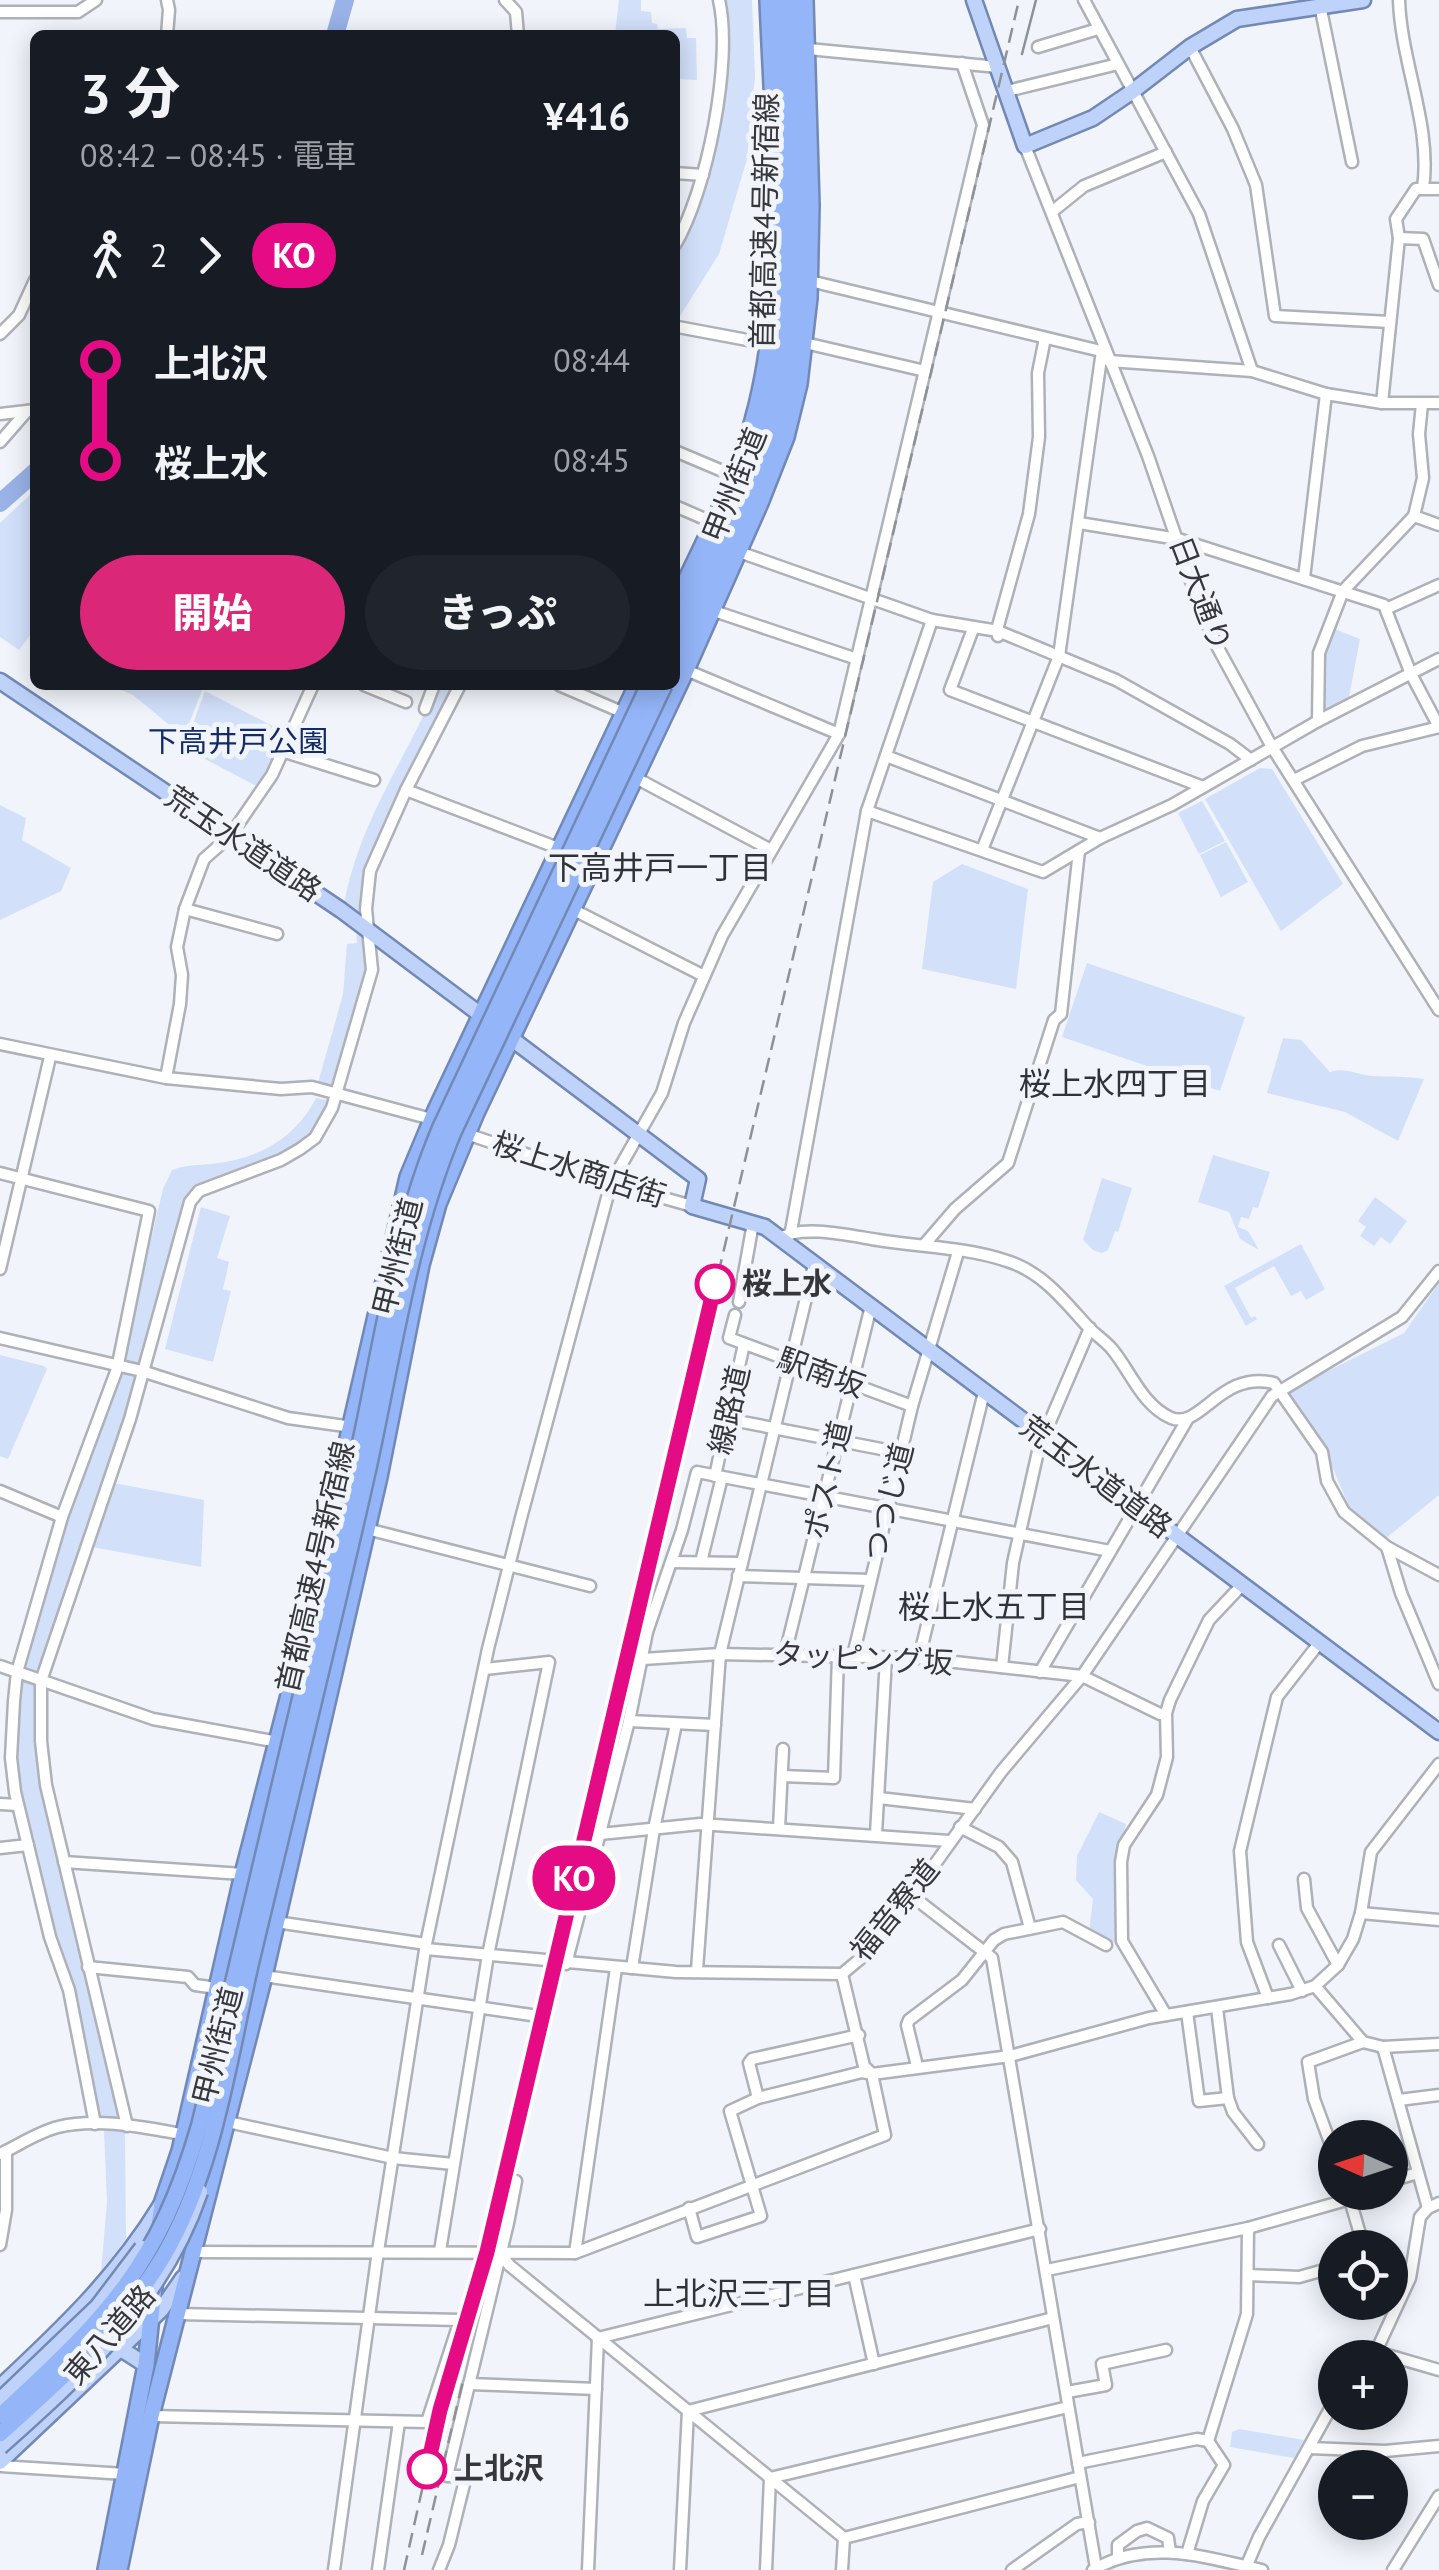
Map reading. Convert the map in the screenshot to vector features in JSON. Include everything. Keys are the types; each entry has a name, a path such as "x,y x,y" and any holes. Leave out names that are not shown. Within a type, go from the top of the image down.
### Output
{"highway":[{"name":"甲州街道","path":"680,586 712,522 756,410 768,344 774,192 768,0"},
{"name":"首都高速4号新宿線","path":"680,620 751,463 774,382 786,254 781,0"},
{"name":"首都高速4号新宿線","path":"680,666 763,467 786,385 793,342 798,254 794,0"},
{"name":"甲州街道","path":"680,666 739,552 786,437 799,384 810,282 804,0"},
{"name":"甲州街道","path":"106,2570 146,2365 162,2204 220,1992 243,1874 352,1427 394,1228 432,1119 635,690"},
{"name":"首都高速4号新宿線","path":"0,2416 90,2332 115,2303 153,2248 177,2198 200,2124 356,1468 412,1200 441,1127 648,690"},
{"name":"首都高速4号新宿線","path":"0,2434 67,2373 125,2312 164,2254 190,2202 228,2064 368,1470 405,1283 425,1204 453,1132 662,690"},
{"name":"甲州街道","path":"120,2570 151,2416 264,1976 367,1529 421,1266 455,1160 634,777 670,690"},
{"path":"442,1097 476,1112"},
{"path":"420,1146 455,1160"}],"main road":[{"path":"974,0 1025,146 1093,118 1190,46 1256,7 1362,0"},
{"name":"荒玉水道道路","path":"1,684 367,930 481,1015"},
{"path":"512,1039 698,1179 692,1206"},
{"name":"荒玉水道道路","path":"692,1206 786,1235 814,1265 1439,1732"},
{"name":"東八道路","path":"0,2400 98,2306 153,2232 182,2160 265,1792"},
{"name":"東八道路","path":"0,2447 104,2351 157,2284 192,2218 212,2155 248,2002 303,1799"},
{"path":"0,2387 81,2312 121,2264 162,2204"},
{"path":"0,2464 172,2298 192,2258"},
{"path":"121,2348 146,2365"}],"street":[{"path":"0,12 78,12 96,0"},
{"path":"166,0 167,30"},
{"path":"505,0 516,12 518,30"},
{"path":"680,233 709,158 724,38 720,0"},
{"path":"1084,0 1199,214 1252,371"},
{"path":"1399,0 1400,28 1427,160 1423,188"},
{"path":"1320,5 1352,162"},
{"path":"1038,47 1098,29"},
{"path":"1190,46 1256,184 1275,316 1390,322"},
{"path":"808,49 998,67"},
{"path":"334,2570 426,1946 509,1564 612,1183 662,1093 684,1022 722,936 839,734 983,125 962,64"},
{"path":"1006,92 1118,64"},
{"name":"日大通り","path":"1025,146 1218,648 1272,746 1439,1010"},
{"path":"1053,211 1084,186 1166,152"},
{"path":"680,173 704,175"},
{"path":"1382,403 1399,238 1398,214 1416,190 1439,189"},
{"path":"1399,238 1423,239 1439,285"},
{"path":"810,282 939,310 1104,354 1252,371 1326,394 1382,403 1439,403"},
{"path":"0,334 19,316 30,291"},
{"path":"680,326 768,344"},
{"path":"998,634 1029,514 1039,437 1038,373 1045,338"},
{"path":"805,343 925,370"},
{"path":"982,850 1058,656 1104,354"},
{"path":"1304,578 1326,394"},
{"path":"1318,721 1319,654 1343,591 1414,516 1423,478 1419,434 1422,404"},
{"path":"0,414 30,411"},
{"path":"0,442 30,412"},
{"path":"680,453 732,475"},
{"path":"680,508 712,522"},
{"path":"1414,516 1439,525"},
{"path":"1079,523 1178,539 1388,608 1439,585"},
{"path":"739,552 932,620 998,634 1058,656 1116,680 1168,708 1251,760"},
{"path":"1294,780 1362,746 1439,727 1411,674 1388,608"},
{"path":"711,610 857,659"},
{"path":"932,620 867,810 786,1235 924,1245 997,1258 1025,1268 1052,1288 1111,1348 1134,1383 1160,1412 1186,1420"},
{"path":"973,629 950,690 1203,786"},
{"path":"867,810 1043,872 1439,659"},
{"path":"680,666 839,734"},
{"path":"166,1078 180,1004 182,975 178,948 185,909 204,860 230,836 285,752 311,690"},
{"path":"376,690 406,702"},
{"path":"425,708 432,690"},
{"path":"127,2126 46,1786 40,1681 117,1459 194,1195 300,1150 314,1138 338,1093 372,970 367,930 370,871 457,690"},
{"path":"571,690 624,713"},
{"path":"285,752 374,780"},
{"path":"886,756 1100,838"},
{"path":"634,777 771,850"},
{"path":"406,790 558,848"},
{"path":"924,1245 955,1209 1008,1163 1054,1020 1061,1014 1079,851"},
{"path":"572,908 704,976"},
{"path":"185,909 277,934"},
{"name":"桜上水商店街","path":"0,1044 166,1078 338,1093 432,1119 612,1183 692,1206"},
{"path":"0,1269 50,1057"},
{"path":"0,1173 149,1210 118,1365 62,1516 17,1672 6,1750 50,1937 69,1990 95,2124"},
{"path":"739,1302 753,1223"},
{"name":"つつじ道","path":"853,1656 912,1406 958,1252"},
{"path":"697,1970 720,1654 814,1265"},
{"path":"1281,1390 1402,1318 1439,1271"},
{"name":"ポスト道","path":"785,1654 871,1306"},
{"name":"線路道","path":"729,1338 735,1315"},
{"path":"1002,1668 1013,1563 1039,1447 1090,1328"},
{"path":"0,1338 118,1365 288,1418 352,1427"},
{"name":"駅南坂","path":"729,1338 912,1406"},
{"name":"線路道","path":"701,1562 744,1344"},
{"path":"1040,1672 1186,1420 1241,1381 1266,1381 1281,1390 1322,1452 1328,1480 1344,1512 1387,1547 1437,1572"},
{"name":"福音寮道","path":"276,1922 566,1964 676,1972 842,1974 860,1959 912,1896 1019,1750 1082,1676 1272,1396 1281,1390"},
{"path":"919,1658 984,1392"},
{"path":"728,1419 902,1453"},
{"name":"線路道","path":"566,1964 629,1721 647,1632 697,1472 718,1477"},
{"path":"718,1477 1110,1551"},
{"path":"0,1491 62,1516"},
{"path":"367,1529 590,1586"},
{"path":"1387,1547 1400,1593 1439,1684"},
{"path":"672,1562 741,1563"},
{"path":"738,1576 870,1580"},
{"path":"1166,2015 1122,1941 1124,1845 1157,1795 1167,1758 1166,1713 1170,1700 1208,1620 1242,1585"},
{"path":"1270,1998 1247,1942 1240,1850 1277,1697 1320,1642"},
{"name":"タッピング坂","path":"643,1658 785,1654 919,1658 1082,1676"},
{"path":"782,1776 834,1778 838,1656"},
{"path":"876,1834 886,1658"},
{"path":"440,2252 488,1955 549,1662 485,1669"},
{"path":"0,1666 152,1719 278,1742"},
{"path":"1082,1676 1160,1714"},
{"path":"629,1721 715,1725"},
{"path":"632,1968 654,1828 676,1724"},
{"path":"779,1828 783,1749"},
{"path":"689,2208 697,2236 762,2216 730,2111 758,2098 862,2072 872,2074 1010,2056 1166,2015 1270,1998 1316,1986 1338,1964 1353,1939 1362,1913 1372,1852 1439,1764"},
{"path":"879,1798 975,1808"},
{"path":"0,1804 18,1804"},
{"path":"600,1834 708,1825 948,1842"},
{"path":"960,1828 1000,1847 1012,1862 1030,1928"},
{"path":"0,1848 28,1845"},
{"path":"64,1862 243,1874"},
{"path":"1304,1880 1307,1908 1338,1964"},
{"path":"912,1896 992,1958 1094,2569 1149,2551 1187,2554 1262,2570"},
{"path":"1362,1913 1439,1920"},
{"path":"918,2066 909,2020 962,1980 994,1940 1004,1934 1063,1922 1106,1945"},
{"path":"1279,1945 1302,1991"},
{"path":"88,1967 188,1976 195,1984 220,1992"},
{"path":"574,2253 616,1968"},
{"path":"192,2258 378,2251 574,2253 885,2135 872,2074 865,2068 842,1974"},
{"path":"264,1976 538,2016"},
{"path":"1316,1986 1363,2042"},
{"path":"1217,2008 1228,2098 1258,2144"},
{"path":"1187,2012 1199,2101 1228,2098"},
{"path":"758,2098 749,2062 752,2060 858,2035"},
{"path":"1322,2120 1308,2062 1363,2042 1382,2047 1439,2044"},
{"path":"1382,2047 1428,2208"},
{"path":"1399,2100 1439,2095"},
{"path":"228,2122 393,2158 454,2164"},
{"path":"0,2246 6,2210 3,2153 56,2127 127,2126 222,2141"},
{"path":"1408,2176 1418,2173"},
{"path":"440,2570 466,2476 447,2476 516,2180"},
{"path":"1408,2281 1417,2227 1428,2208 1439,2202"},
{"path":"1047,2270 1248,2228 1318,2206"},
{"path":"1208,2441 1248,2314 1248,2228"},
{"path":"598,2338 1040,2229"},
{"path":"500,2253 509,2265 844,2538"},
{"path":"1248,2275 1299,2277 1318,2272"},
{"path":"854,2274 874,2364"},
{"path":"151,2416 427,2422 460,2320 178,2314"},
{"path":"688,2411 1054,2318"},
{"path":"588,2570 598,2338"},
{"path":"1067,2392 1106,2385 1102,2364 1166,2350"},
{"path":"1408,2363 1439,2370"},
{"path":"468,2384 596,2390"},
{"path":"770,2478 1068,2407"},
{"path":"680,2570 688,2411"},
{"path":"378,2570 399,2422"},
{"path":"1246,2566 1319,2430"},
{"path":"1078,2463 1197,2439 1208,2441 1224,2465 1203,2502 1187,2554"},
{"path":"1309,2448 1385,2451 1439,2446"},
{"path":"0,2464 125,2474"},
{"path":"844,2538 1080,2477"},
{"path":"766,2570 770,2478"},
{"path":"1393,2570 1439,2496"},
{"path":"1012,2570 1077,2524 1088,2522"},
{"path":"1118,2558 1118,2545 1148,2528 1168,2538 1170,2552"},
{"path":"842,2570 844,2538"}],"green space":[{"path":"619,0 641,0 641,11 651,12 652,23 658,29 686,28 687,38 696,38 697,80 680,79 680,30 616,30"},
{"path":"722,0 752,0 755,76 747,159 719,254 680,316 680,245 712,159 728,37"},
{"path":"30,495 30,636 19,650 0,637 0,523"},
{"path":"1332,628 1360,639 1348,702 1321,714 1322,656"},
{"path":"122,690 202,690 184,737"},
{"path":"435,690 454,690 390,816 363,917 344,904 351,873 372,818"},
{"name":"下高井戸公園","path":"205,691 292,736 262,789 184,748"},
{"path":"1260,768 1272,769 1343,884 1281,931 1205,799"},
{"path":"1202,801 1225,841 1199,854 1178,813"},
{"path":"0,805 26,818 22,840 71,868 61,891 0,920"},
{"path":"1226,842 1248,882 1221,897 1200,855"},
{"path":"962,864 1028,889 1016,989 922,969 933,882"},
{"path":"356,929 366,937 368,969 337,1087 318,1083 343,994 347,944 357,943"},
{"path":"1087,963 1245,1017 1220,1091 1062,1037"},
{"path":"1283,1038 1301,1040 1330,1072 1424,1079 1398,1141 1345,1112 1267,1093"},
{"path":"316,1098 331,1101 316,1129 292,1151 190,1194 142,1369 122,1363 163,1189 172,1170 260,1152 286,1136"},
{"path":"1213,1155 1270,1172 1258,1208 1253,1207 1249,1219 1241,1217 1238,1227 1248,1231 1259,1250 1240,1239 1229,1212 1198,1202"},
{"path":"1102,1178 1132,1188 1118,1232 1102,1253 1083,1240"},
{"path":"1375,1197 1407,1221 1390,1244 1381,1237 1374,1246 1360,1236 1366,1227 1358,1221"},
{"path":"201,1207 230,1216 217,1258 229,1262 223,1289 231,1291 213,1362 165,1349"},
{"path":"1301,1244 1325,1289 1306,1300 1301,1291 1291,1296 1274,1266 1235,1288 1251,1318 1257,1319 1246,1326 1224,1286"},
{"path":"1439,1283 1439,1495 1385,1539 1350,1509 1324,1447 1288,1391 1404,1333"},
{"path":"0,1355 47,1369 8,1459 0,1456"},
{"path":"117,1369 138,1375 139,1380 41,1681 17,1672 36,1602"},
{"path":"114,1483 204,1500 201,1567 92,1547"},
{"path":"18,1677 37,1686 39,1759 77,1945 120,2119 100,2116 68,1978 53,1933 15,1761"},
{"path":"1099,1812 1126,1824 1116,1863 1115,1942 1089,1932 1093,1899 1076,1880 1077,1856"},
{"path":"104,2130 125,2132 126,2239 101,2272 107,2202"},
{"path":"1239,2429 1304,2440 1294,2458 1230,2447 1232,2432"}],"waterway":[{"path":"336,30 345,0"},
{"path":"0,503 30,476"}],"tram line":[{"path":"1022,54 1036,0"}],"railway":[{"path":"404,2570 440,2410 487,2253 1019,0"},
{"path":"422,2555 463,2380"}],"train":[{"name":"KO","path":"427,2469 440,2410 487,2252 715,1284"}],"place":[{"name":"桜上水","path":"715,1284"},
{"name":"上北沢","path":"427,2469"}],"district":[{"name":"下高井戸一丁目","path":"660,868"},
{"name":"桜上水四丁目","path":"1115,1084"},
{"name":"桜上水五丁目","path":"994,1607"},
{"name":"上北沢三丁目","path":"739,2294"}]}
